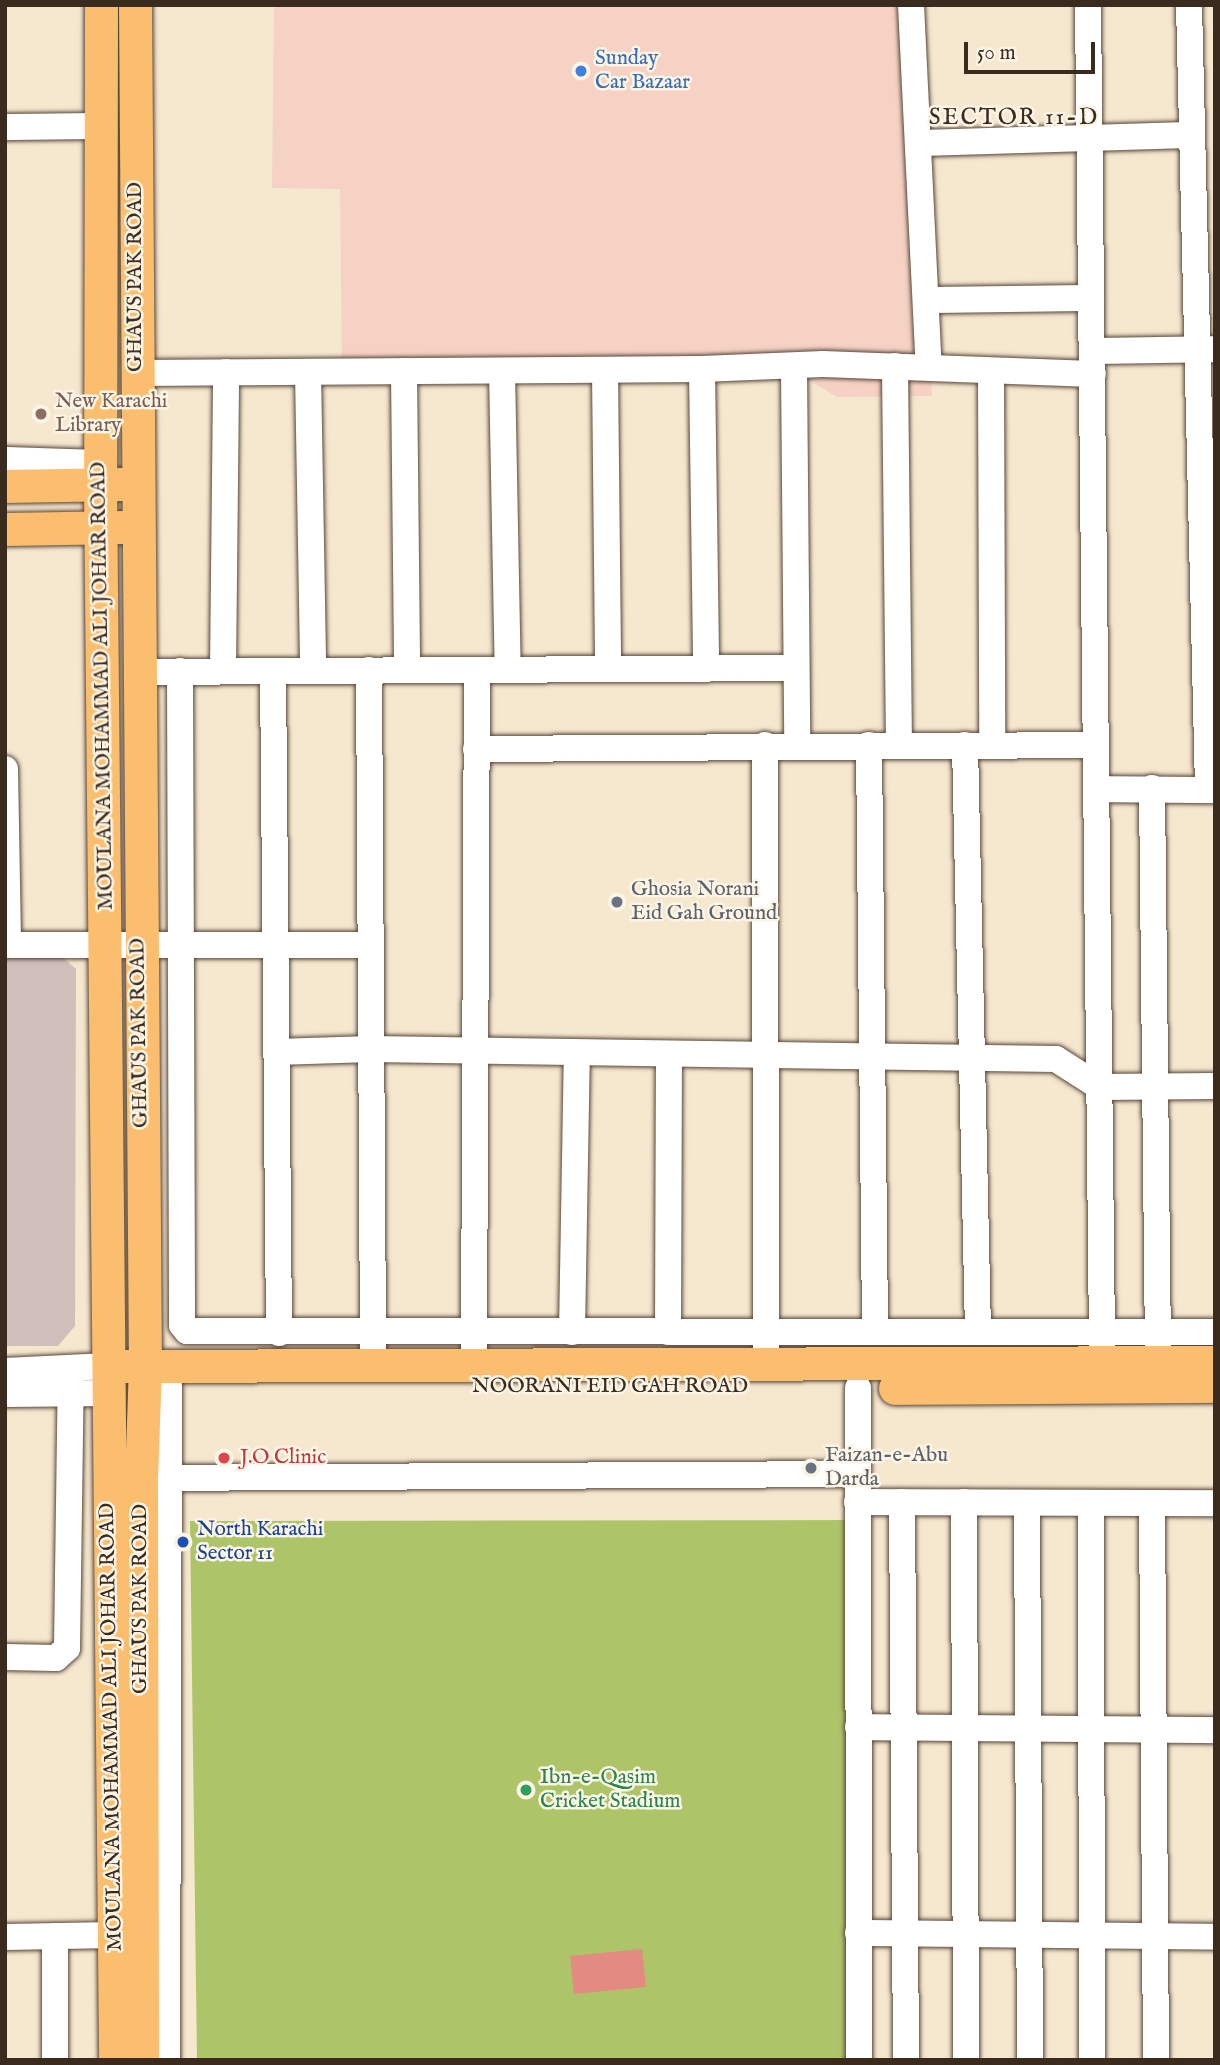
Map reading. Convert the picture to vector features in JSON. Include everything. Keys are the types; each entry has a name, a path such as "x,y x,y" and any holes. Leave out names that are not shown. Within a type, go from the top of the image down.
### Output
{"main road":[{"name":"MOULANA MOHAMMAD ALI JOHAR ROAD","path":"101,5 101,528 115,2060"},
{"name":"GHAUS PAK ROAD","path":"135,5 139,945 154,1478 142,2060"},
{"path":"5,486 101,474 138,484"},
{"path":"5,529 137,527"},
{"name":"NOORANI EID GAH ROAD","path":"108,1380 373,1367 766,1366 1102,1347 1158,1347 1215,1362"},
{"name":"NOORANI EID GAH ROAD","path":"152,1379 858,1388 1215,1386"}],"street":[{"path":"911,5 929,368"},
{"path":"180,671 178,945 182,1325 195,1334 475,1331 978,1332 1102,1347 1088,5"},
{"path":"1097,789 1212,790 1206,349 1192,135 1203,71 1189,5"},
{"path":"5,127 101,126"},
{"path":"918,143 1192,135"},
{"path":"927,300 1091,298"},
{"path":"137,373 895,366 991,374 1206,349"},
{"path":"895,366 899,745"},
{"path":"794,368 797,745"},
{"path":"702,369 706,669"},
{"path":"606,370 608,669"},
{"path":"404,371 407,670"},
{"path":"502,371 508,670"},
{"path":"223,671 226,372"},
{"path":"308,372 313,671"},
{"path":"991,374 992,745"},
{"path":"5,460 101,474"},
{"path":"138,671 796,668"},
{"path":"369,670 373,1367"},
{"path":"473,1366 477,670"},
{"path":"273,671 279,1333"},
{"path":"475,749 765,745 1096,745"},
{"path":"765,745 763,1055 766,1366"},
{"path":"869,745 875,1332"},
{"path":"965,745 978,1332"},
{"path":"5,769 7,945 370,945"},
{"path":"1152,788 1158,1347 1215,1332"},
{"path":"276,1052 371,1049 872,1059 1056,1059 1100,1087 1215,1086"},
{"path":"572,1332 576,1054"},
{"path":"668,1332 669,1054"},
{"name":"NOORANI EID GAH ROAD","path":"5,1371 71,1381"},
{"name":"NOORANI EID GAH ROAD","path":"5,1394 71,1381 108,1380"},
{"path":"5,1657 56,1658 67,1648 71,1381"},
{"path":"858,1388 859,2060"},
{"path":"167,2060 154,1478 858,1474"},
{"path":"857,1502 1215,1503"},
{"path":"902,1502 906,2060"},
{"path":"964,1502 966,2060"},
{"path":"1027,1503 1030,2060"},
{"path":"1091,1503 1092,2060"},
{"path":"1152,1503 1156,2060"},
{"path":"858,1727 1215,1730"},
{"path":"858,1933 1215,1937"},
{"path":"5,1937 114,1935"},
{"path":"55,1937 55,2060"}],"shaded area":[{"path":"274,5 911,5 932,396 837,397 790,369 342,372 340,189 272,188"},
{"path":"5,954 59,954 76,969 75,1326 58,1346 5,1346"}],"green space":[{"name":"Ibn-e-Qasim Cricket Stadium","path":"857,1520 859,2060 197,2060 190,1521"}],"building":[{"path":"642,1949 646,1987 574,1994 570,1956"}],"place":[{"name":"Sunday Car Bazaar","path":"581,71"},
{"name":"New Karachi Library","path":"41,414"},
{"name":"Ghosia Norani Eid Gah Ground","path":"617,902"},
{"name":"J.O Clinic","path":"224,1458"},
{"name":"Faizan-e-Abu Darda","path":"811,1468"},
{"name":"North Karachi Sector 11","path":"183,1542"},
{"name":"Ibn-e-Qasim Cricket Stadium","path":"526,1790"}],"district":[{"name":"SECTOR 11-D","path":"1014,118"}]}
